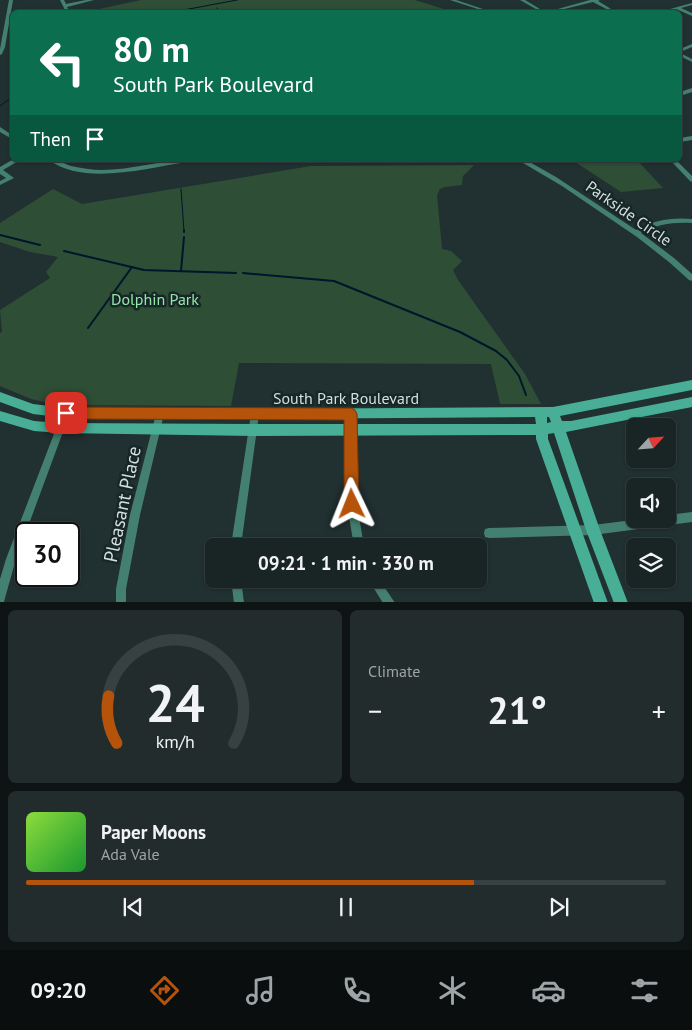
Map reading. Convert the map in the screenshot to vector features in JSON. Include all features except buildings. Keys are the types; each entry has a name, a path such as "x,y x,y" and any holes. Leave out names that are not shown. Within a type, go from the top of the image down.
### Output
{"street":[{"path":"0,54 3,47 11,0"},
{"path":"62,0 67,10"},
{"path":"65,6 92,0"},
{"path":"452,0 484,10"},
{"path":"522,0 540,10"},
{"path":"557,10 595,0 611,10"},
{"path":"669,10 692,4"},
{"path":"677,8 681,10"},
{"path":"0,184 10,178 0,170 14,162"},
{"path":"56,162 68,168 96,172 128,170 172,162"},
{"name":"Parkside Circle","path":"526,162 544,172 636,233 666,255 692,278"},
{"path":"675,162 692,180"},
{"path":"636,233 662,221 692,221"},
{"name":"South Park Boulevard","path":"0,398 33,409 66,413 351,414 547,412 692,385"},
{"name":"South Park Boulevard","path":"0,416 34,426 60,428 253,430 540,429 557,428 692,402"},
{"path":"547,412 557,428 621,602"},
{"path":"547,412 540,429 542,439 601,602"},
{"path":"0,598 11,559 66,413"},
{"name":"Pleasant Place","path":"121,602 135,515 160,414"},
{"path":"237,538 255,414"},
{"path":"351,414 352,504 358,538"},
{"path":"489,533 593,530 692,517"},
{"path":"237,588 239,602"},
{"path":"380,588 390,602"}],"green space":[{"path":"141,0 415,0 447,10 100,10"},
{"path":"575,162 639,162 663,188 621,192"},
{"name":"Dolphin Park","path":"474,165 463,176 462,185 440,189 437,195 442,249 451,251 462,261 453,270 458,280 525,374 541,404 500,404 491,364 239,363 231,406 58,405 31,399 0,386 0,333 2,332 0,310 50,278 46,272 58,257 30,252 0,242 0,223 53,189 82,204 311,166"}],"waterway":[{"path":"184,10 237,0"},
{"path":"0,106 10,98"},
{"path":"181,189 184,231"},
{"path":"0,235 40,245"},
{"path":"181,271 184,237"},
{"path":"64,251 132,267"},
{"path":"88,328 132,267"},
{"path":"132,267 144,270 236,273"},
{"path":"243,273 334,281 460,332 496,351 507,360 519,376 526,395"}],"route":[{"path":"66,413 351,414 352,504"}]}
